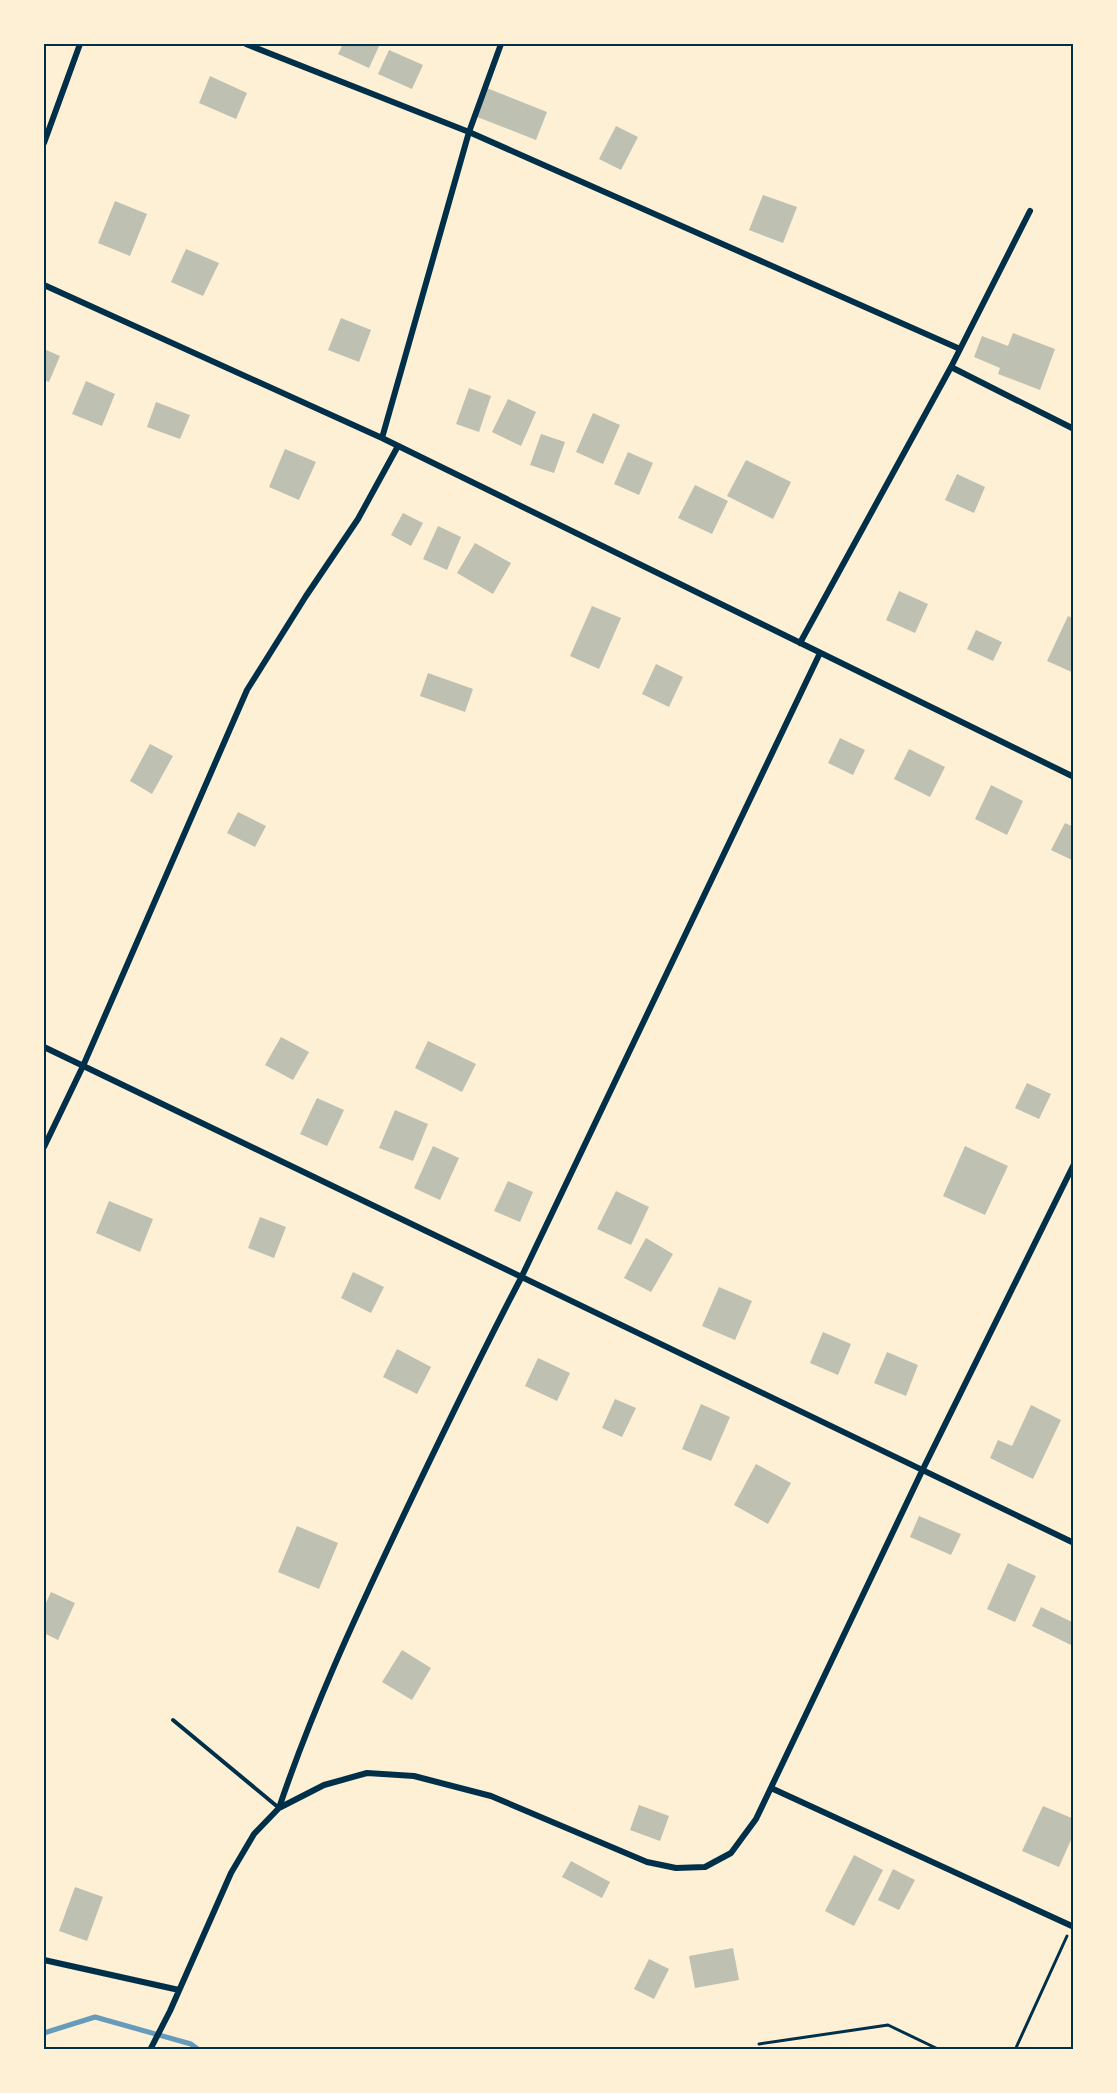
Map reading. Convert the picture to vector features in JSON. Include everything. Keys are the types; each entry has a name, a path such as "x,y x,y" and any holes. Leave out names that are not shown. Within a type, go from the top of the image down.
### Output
{"street":[{"path":"44,143 80,44"},
{"path":"246,44 469,132 960,349"},
{"path":"382,438 469,132 501,44"},
{"path":"800,643 951,367 1030,211"},
{"path":"44,285 382,438 1074,777"},
{"path":"951,367 1074,429"},
{"path":"44,1147 83,1066 247,690 358,519 398,446"},
{"path":"279,1808 311,1717 343,1642 472,1370 521,1278 820,653"},
{"path":"44,1047 922,1472 1074,1543"},
{"path":"150,2049 170,2011 231,1873 254,1834 279,1808 324,1785 367,1773 414,1776 491,1796 647,1862 676,1868 705,1867 731,1853 756,1819 922,1472 1074,1164"},
{"path":"771,1788 1072,1927"},
{"path":"44,1960 179,1990"}],"lane":[{"path":"173,1720 279,1808"}],"path":[{"path":"1015,2049 1072,1927"},
{"path":"759,2044 888,2025 940,2049"}],"building":[{"path":"343,44 380,44 369,68 338,54"},
{"path":"389,50 423,65 412,89 378,74"},
{"path":"210,76 247,93 236,119 199,103"},
{"path":"484,87 547,112 536,140 472,115"},
{"path":"616,126 638,137 621,170 599,159"},
{"path":"763,195 797,207 783,243 749,230"},
{"path":"115,201 147,214 130,256 98,243"},
{"path":"186,249 219,263 203,296 171,282"},
{"path":"341,318 371,330 359,362 328,350"},
{"path":"1013,333 1055,349 1040,390 998,374 1000,368 974,357 982,336 1008,346"},
{"path":"44,349 60,356 49,382 44,380"},
{"path":"86,381 115,394 102,426 72,414"},
{"path":"469,388 491,396 479,432 456,424"},
{"path":"508,399 536,412 521,446 492,432"},
{"path":"156,402 190,415 180,439 147,427"},
{"path":"593,413 620,425 603,464 576,452"},
{"path":"541,434 565,442 554,473 530,465"},
{"path":"285,449 316,462 299,500 269,487"},
{"path":"628,452 653,463 639,495 614,484"},
{"path":"746,460 791,482 773,519 727,496"},
{"path":"957,474 985,487 974,513 945,500"},
{"path":"695,485 728,501 712,534 678,518"},
{"path":"403,513 423,523 411,546 391,535"},
{"path":"438,526 461,537 447,570 423,559"},
{"path":"475,543 511,563 493,594 457,573"},
{"path":"899,591 928,604 915,633 886,620"},
{"path":"592,606 621,618 599,669 570,656"},
{"path":"1068,616 1074,619 1074,673 1047,661"},
{"path":"976,630 1002,642 993,661 967,649"},
{"path":"656,664 683,677 669,707 642,694"},
{"path":"428,673 473,689 465,712 420,696"},
{"path":"840,738 865,750 853,775 828,763"},
{"path":"150,744 173,756 152,794 130,781"},
{"path":"909,749 945,767 930,797 894,779"},
{"path":"991,785 1023,801 1007,835 975,819"},
{"path":"238,812 266,826 255,847 227,833"},
{"path":"1065,823 1074,827 1074,861 1051,850"},
{"path":"281,1037 309,1052 293,1080 265,1065"},
{"path":"428,1041 476,1064 462,1092 415,1068"},
{"path":"1027,1083 1051,1094 1039,1119 1015,1108"},
{"path":"317,1098 344,1110 327,1146 300,1134"},
{"path":"395,1110 428,1124 413,1161 379,1148"},
{"path":"433,1146 459,1158 440,1200 414,1188"},
{"path":"965,1146 1008,1166 985,1215 943,1196"},
{"path":"508,1181 533,1192 520,1222 494,1211"},
{"path":"616,1191 649,1207 631,1245 597,1229"},
{"path":"109,1201 153,1219 140,1252 96,1233"},
{"path":"260,1217 286,1227 274,1258 248,1248"},
{"path":"646,1238 673,1254 651,1292 624,1278"},
{"path":"353,1272 384,1287 371,1313 341,1298"},
{"path":"719,1287 752,1301 735,1340 702,1326"},
{"path":"823,1332 851,1344 838,1375 810,1363"},
{"path":"397,1349 431,1367 417,1394 383,1377"},
{"path":"887,1352 918,1365 906,1396 874,1383"},
{"path":"538,1358 570,1373 557,1401 525,1386"},
{"path":"615,1399 636,1408 622,1437 602,1428"},
{"path":"701,1404 730,1417 711,1461 682,1449"},
{"path":"1031,1405 1061,1420 1033,1479 990,1458 998,1440 1012,1446"},
{"path":"756,1464 791,1483 768,1524 734,1505"},
{"path":"919,1516 961,1534 951,1555 910,1537"},
{"path":"297,1526 338,1543 319,1589 278,1572"},
{"path":"1008,1563 1036,1576 1015,1622 987,1609"},
{"path":"51,1592 75,1603 58,1640 44,1633 44,1607"},
{"path":"1041,1607 1074,1623 1073,1646 1032,1626"},
{"path":"402,1650 431,1668 412,1700 382,1682"},
{"path":"639,1805 669,1816 660,1841 630,1830"},
{"path":"1043,1806 1074,1819 1074,1833 1059,1867 1022,1851"},
{"path":"854,1855 883,1870 854,1926 825,1911"},
{"path":"571,1861 610,1882 602,1898 562,1877"},
{"path":"893,1869 915,1880 899,1910 878,1900"},
{"path":"75,1887 103,1897 87,1941 59,1931"},
{"path":"733,1948 739,1980 695,1988 689,1956"},
{"path":"649,1959 669,1969 654,1999 634,1989"}],"waterway":[{"path":"44,2033 95,2017 191,2044 199,2050"}]}
